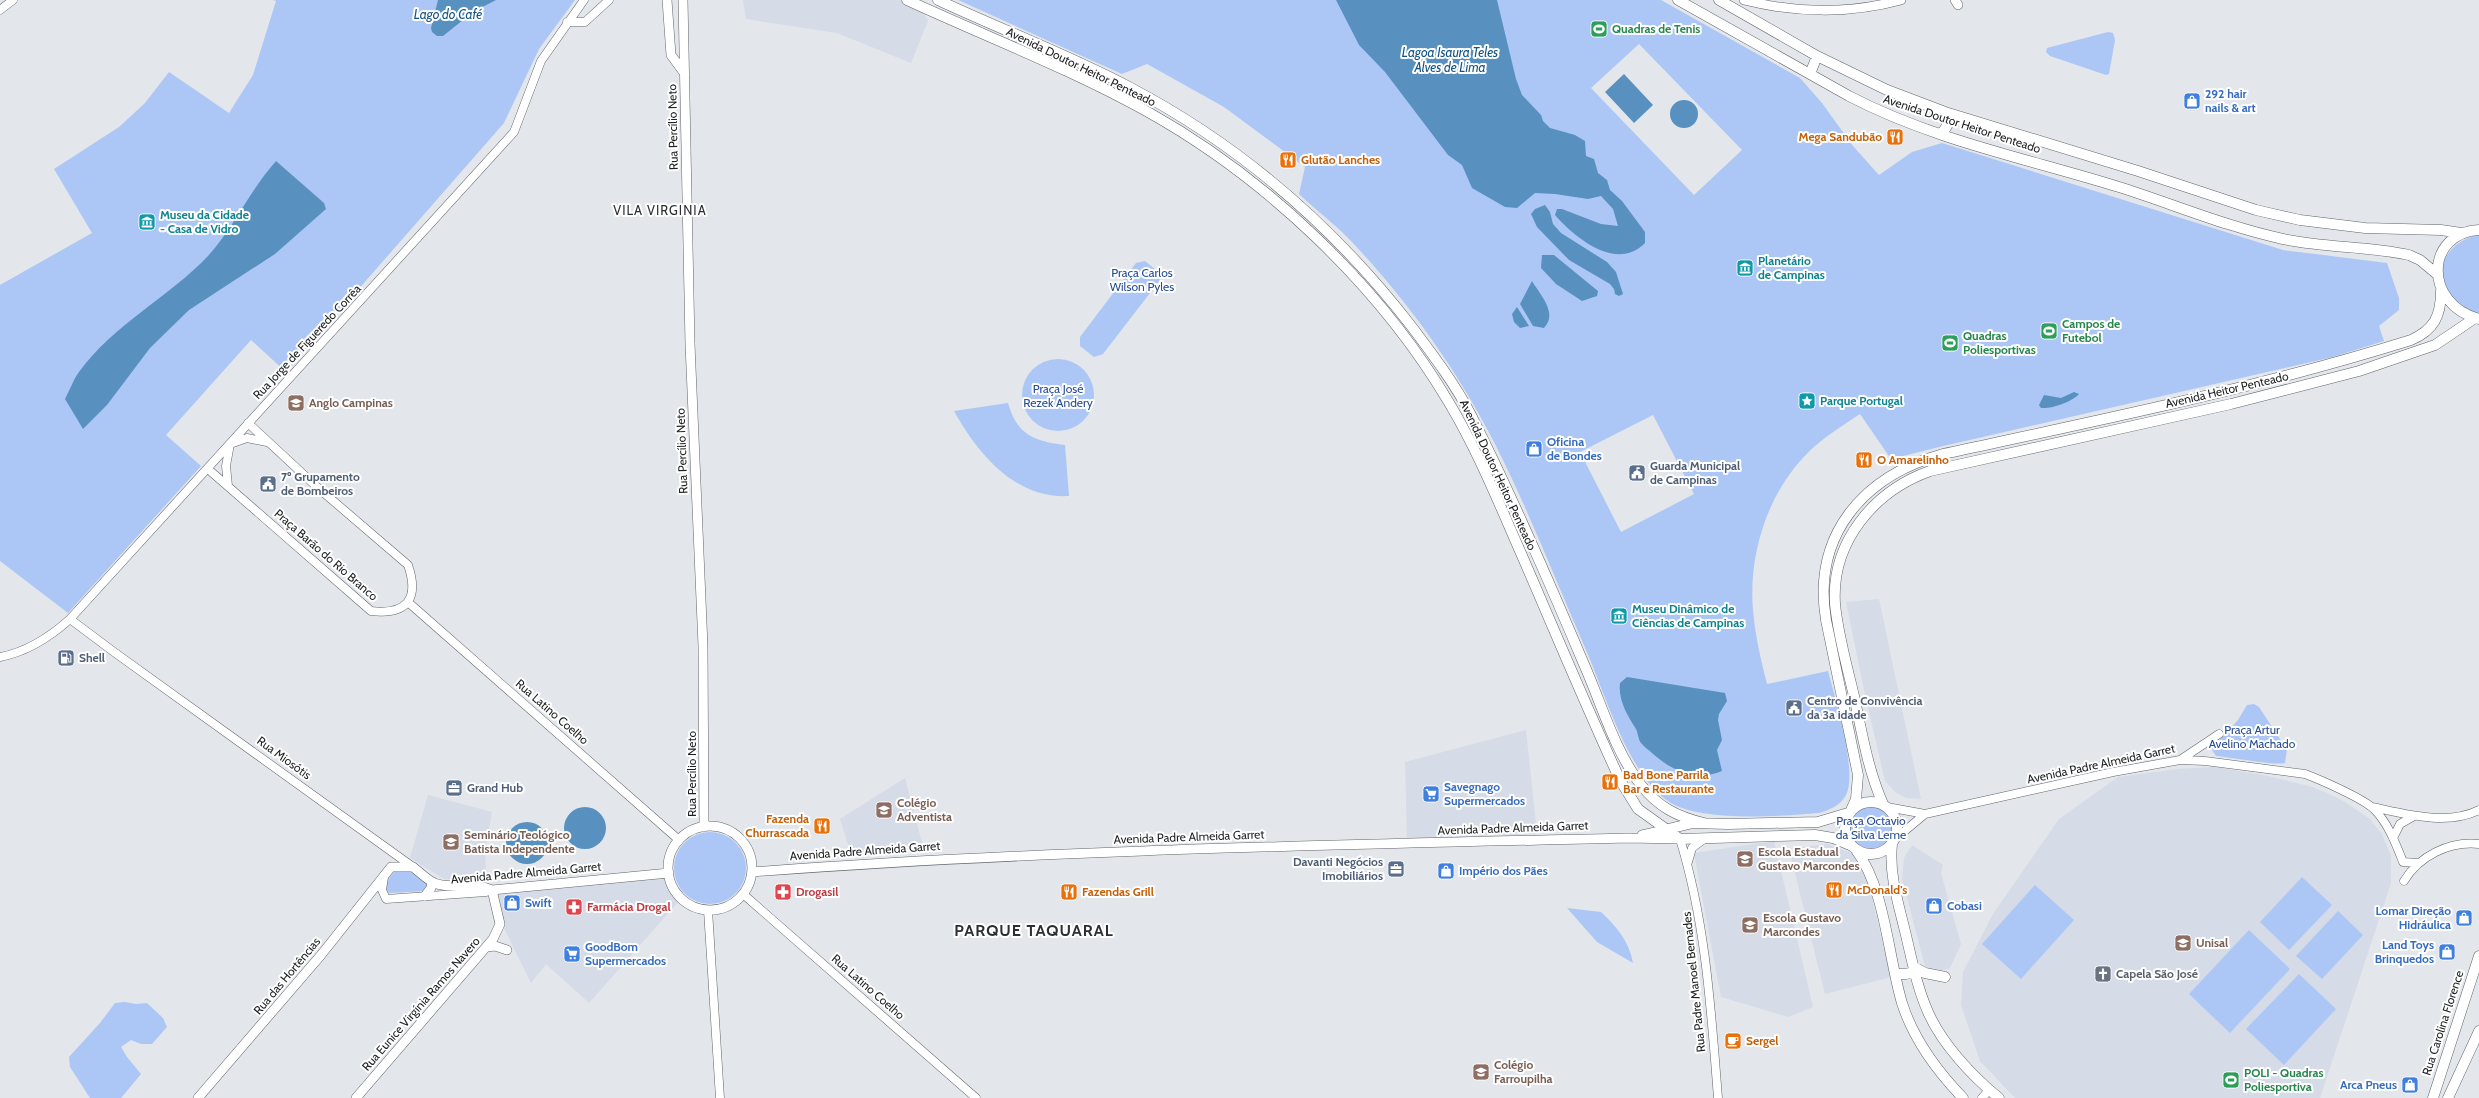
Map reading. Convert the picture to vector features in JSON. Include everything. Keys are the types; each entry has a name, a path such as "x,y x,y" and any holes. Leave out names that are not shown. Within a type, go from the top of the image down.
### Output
{"main road":[{"name":"Rua Percílio Neto","path":"667,0 671,55 685,74"},
{"name":"Rua Percílio Neto","path":"682,0 693,439 703,646 704,827"},
{"name":"Avenida Doutor Heitor Penteado","path":"907,0 1104,90 1168,124 1220,159 1272,198 1351,275 1417,356 1448,401 1461,424 1504,513 1620,780 1631,801 1646,817 1680,839"},
{"name":"Avenida Doutor Heitor Penteado","path":"938,0 1103,74 1189,122 1266,177 1315,220 1360,265 1419,336 1468,411 1532,545 1613,733 1641,786 1663,808 1679,816 1704,823"},
{"name":"Avenida Doutor Heitor Penteado","path":"1678,0 1878,111 1942,133 2166,202 2252,232 2283,239 2409,255 2420,260 2438,275"},
{"name":"Avenida Doutor Heitor Penteado","path":"1719,0 1817,56 1886,90 1945,112 2138,171 2256,210 2287,218 2365,228 2441,230 2461,233"},
{"path":"1744,0 1759,4 1816,10 1881,5 1901,0"},
{"path":"1750,18 1743,11 1744,7 1759,4"},
{"path":"1810,74 1817,56"},
{"path":"1942,133 1947,126 1945,112"},
{"path":"2477,318 2460,313 2453,307 2441,291 2438,265 2444,251 2453,239 2461,233 2479,230"},
{"name":"Avenida Heitor Penteado","path":"1849,812 1856,799 1858,775 1822,599 1823,574 1838,531 1848,516 1874,486 1909,465 1943,454 2272,381 2338,364 2411,340 2422,336 2436,322 2439,314 2441,291"},
{"name":"Avenida Heitor Penteado","path":"1885,806 1871,773 1838,625 1835,588 1842,554 1855,527 1868,511 1898,485 1930,472 2269,395 2364,370 2435,345 2477,318"},
{"path":"1627,838 1664,830 1687,823 1818,822 1849,812 1865,802 1885,806 1895,817 1897,825 1893,842 1891,864 1894,885 1915,969 1928,1012 1943,1039 1989,1090 1999,1098"},
{"path":"1849,812 1844,832 1871,874 1903,1005 1913,1029 1942,1072 1963,1098"},
{"path":"1642,835 1648,828 1646,817"},
{"path":"704,827 715,827 735,834 748,851 752,872 743,894 731,904 708,910 698,908 682,899 671,882 669,873 670,855 679,840 691,831 704,827"},
{"path":"1627,838 1680,839 1815,835 1833,838 1854,848 1873,854 1882,852 1893,842"},
{"name":"Avenida Padre Almeida Garret","path":"752,872 974,857 1627,838"},
{"path":"391,868 413,867"},
{"name":"Rua Miosótis","path":"413,867 432,882"},
{"name":"Rua das Hortências","path":"198,1098 321,955 391,868"},
{"name":"Avenida Padre Almeida Garret","path":"492,890 669,873"},
{"path":"425,896 431,888 432,882 442,885 482,884 492,890"},
{"name":"Rua Eunice Virgínia Ramos Navero","path":"356,1098 487,946 497,932 500,924 492,890"},
{"path":"487,946 495,946 508,950"},
{"name":"Rua Carolina Florence","path":"2433,1098 2479,956"},
{"path":"1895,974 1906,974 1915,969"},
{"path":"1915,969 1925,973 1945,977"},
{"path":"2448,1098 2479,1032"}],"street":[{"path":"0,10 13,0"},
{"name":"Rua Jorge de Figueredo Corrêa","path":"0,657 32,646 54,633 70,619 514,132 541,61 567,22 584,0"},
{"path":"567,22 585,22 609,0"},
{"path":"248,423 408,565 412,578 412,593 409,603"},
{"path":"228,486 226,466 230,444 247,438 268,442"},
{"name":"Praça Barão do Rio Branco","path":"208,469 371,610 397,611 409,603"},
{"name":"Rua Latino Coelho","path":"409,603 679,840"},
{"name":"Rua Miosótis","path":"70,619 413,867"},
{"path":"2180,760 2219,734"},
{"name":"Avenida Padre Almeida Garret","path":"1893,842 1925,814 2113,772 2180,760 2205,761 2305,774 2372,808 2393,838 2402,862 2417,863"},
{"path":"1885,806 1925,814"},
{"path":"2372,808 2414,816 2452,817 2479,810"},
{"path":"2393,838 2400,824 2414,816"},
{"path":"1688,865 1692,848 1706,838"},
{"name":"Rua Padre Manoel Bernades","path":"1680,839 1688,865 1704,943 1718,1098"},
{"path":"2404,881 2417,863 2449,846 2479,844"},
{"path":"391,868 395,858 392,852"},
{"name":"Avenida Padre Almeida Garret","path":"384,877 382,890 386,899 486,892 492,890"},
{"name":"Rua Latino Coelho","path":"743,894 976,1098"},
{"path":"708,910 720,1098"},
{"path":"1982,1098 1989,1090"}],"shaded area":[{"path":"743,0 899,0 922,11 928,21 911,63 837,33 746,19"},
{"path":"1879,599 1921,799 1907,798 1896,793 1885,781 1864,690 1846,602"},
{"path":"1526,730 1537,834 1407,839 1405,762"},
{"path":"2215,767 2268,776 2313,787 2342,800 2369,818 2382,834 2391,856 2391,883 2320,1098 2015,1098 1980,1061 1961,1005 1963,972 1993,914 2059,819 2118,777 2178,769"},
{"name":"Colégio Adventista","path":"905,778 922,843 921,848 850,851 840,819"},
{"name":"Seminário Teológico Batista Independente","path":"428,795 492,812 485,852 486,873 481,880 444,879 410,858"},
{"name":"Escola Gustavo Marcondes","path":"1774,841 1813,1007 1788,1017 1721,997 1694,853"},
{"path":"1827,844 1852,853 1868,881 1891,977 1825,994 1791,857 1795,848"},
{"path":"1912,845 1943,865 1941,873 1961,944 1950,968 1937,972 1925,966 1902,879 1904,858"},
{"path":"667,875 679,901 589,1003 546,964 531,983 504,928 496,892"}],"green space":[{"name":"Lago do Café","path":"273,0 575,0 539,49 504,123 286,372 251,340 166,435 201,466 68,613 0,561 0,285 92,233 54,169 119,127 145,103 169,72 229,113 253,75 276,1"},
{"name":"Parque Portugal","path":"958,0 1661,0 1800,78 1822,103 1853,146 1879,175 1912,152 1942,143 2283,250 2387,263 2399,298 2399,310 2379,326 2384,341 2333,357 1891,459 1860,414 1831,433 1799,462 1774,500 1765,520 1759,542 1754,565 1752,587 1754,619 1760,657 1767,684 1828,671 1840,716 1847,753 1849,784 1846,795 1844,799 1835,807 1819,813 1741,816 1700,813 1682,808 1668,801 1654,789 1642,773 1621,735 1532,523 1508,470 1481,417 1448,364 1412,312 1372,264 1345,235 1299,194 1305,167 1224,107 1147,64 1122,74","holes":["1639,44 1742,150 1694,195 1591,88","1653,415 1694,494 1621,532 1580,452"]},
{"path":"2108,32 2113,33 2115,40 2109,74 2106,75 2050,56 2046,52 2047,48"},
{"path":"2479,234 2479,314 2463,309 2456,304 2449,294 2442,274 2446,256 2452,249 2469,238"},
{"name":"Praça Carlos Wilson Pyles","path":"1145,261 1156,270 1160,280 1103,354 1094,357 1080,346 1080,337 1136,263"},
{"name":"Praça José Rezek Andery","path":"1051,359 1065,359 1084,369 1094,388 1094,402 1084,421 1065,431 1051,431 1032,421 1022,402 1022,388 1032,369"},
{"path":"1008,403 1016,422 1028,434 1044,441 1065,445 1069,496 1050,495 1032,490 1015,482 1000,471 974,443 954,411"},
{"name":"Praça Artur Avelino Machado","path":"2254,704 2259,707 2287,750 2285,763 2281,764 2216,756 2212,750 2213,747 2238,720 2247,705"},
{"name":"Praça Octavio da Silva Leme","path":"1871,807 1886,813 1892,828 1886,843 1871,849 1856,843 1850,828 1856,813"},
{"path":"710,832 730,838 740,848 746,868 740,888 730,898 710,904 690,898 680,888 674,868 680,848 690,838"},
{"path":"398,869 407,870 423,879 429,886 426,891 389,893 386,889 387,882 391,875"},
{"path":"2302,877 2332,905 2289,950 2260,922"},
{"path":"2035,885 2074,920 2021,979 1982,944"},
{"path":"1567,908 1601,912 1622,935 1629,948 1633,963 1597,942"},
{"path":"2338,911 2363,935 2322,979 2296,956"},
{"path":"2249,930 2290,969 2230,1033 2189,994"},
{"path":"2299,974 2336,1009 2284,1065 2246,1029"},
{"path":"125,1002 136,1004 147,1003 163,1018 167,1027 152,1044 141,1044 131,1040 121,1047 141,1074 121,1098 90,1098 70,1067 69,1057 100,1023 115,1003"}],"water":[{"name":"Lago do Café","path":"438,0 496,0 473,12 443,36 437,36 432,32 431,28"},
{"name":"Lagoa Isaura Teles Alves de Lima","path":"1336,0 1497,0 1516,79 1522,95 1541,115 1543,121 1550,128 1575,135 1585,141 1586,156 1594,159 1598,173 1607,180 1610,190 1622,201 1645,232 1645,243 1634,251 1622,254 1609,253 1585,242 1563,224 1555,215 1557,209 1562,209 1601,224 1618,226 1613,209 1601,196 1588,199 1555,194 1535,193 1517,208 1505,207 1472,188 1462,165 1448,155 1385,72 1359,45"},
{"path":"1624,74 1653,105 1634,123 1605,92"},
{"path":"1684,100 1694,104 1698,114 1694,124 1684,128 1674,124 1670,114 1674,104"},
{"path":"276,161 324,203 326,209 275,254 189,310 150,348 107,405 83,429 65,399 79,372 108,340 176,285 208,256 226,234 258,184"},
{"path":"1545,205 1550,212 1553,224 1561,233 1607,262 1616,272 1623,294 1619,296 1615,294 1614,289 1610,284 1569,260 1537,227 1531,214 1535,209"},
{"path":"1542,255 1554,255 1598,291 1597,296 1582,301 1556,284 1541,268"},
{"path":"1532,281 1547,304 1549,310 1548,322 1544,328 1533,326 1520,304"},
{"path":"1517,307 1529,326 1520,328 1514,322 1512,314"},
{"path":"2074,392 2079,394 2072,400 2062,404 2046,408 2041,408 2039,405 2044,395 2061,398"},
{"path":"1627,677 1725,693 1727,701 1719,714 1718,720 1722,740 1717,750 1722,771 1703,775 1685,773 1668,765 1644,746 1626,713 1620,695 1620,683"},
{"path":"585,807 600,813 606,828 600,843 585,849 570,843 564,828 570,813"},
{"path":"527,822 542,828 548,843 542,858 527,864 512,858 506,843 512,828"}],"place":[{"name":"Quadras de Tenis","path":"1599,29"},
{"name":"292 hair nails & art","path":"2192,101"},
{"name":"Mega Sandubão","path":"1895,137"},
{"name":"Glutão Lanches","path":"1288,160"},
{"name":"Museu da Cidade - Casa de Vidro","path":"147,222"},
{"name":"Planetário de Campinas","path":"1745,268"},
{"name":"Campos de Futebol","path":"2049,331"},
{"name":"Quadras Poliesportivas","path":"1950,343"},
{"name":"Parque Portugal","path":"1807,401"},
{"name":"Anglo Campinas","path":"296,403"},
{"name":"Oficina de Bondes","path":"1534,449"},
{"name":"O Amarelinho","path":"1864,460"},
{"name":"Guarda Municipal de Campinas","path":"1637,473"},
{"name":"7º Grupamento de Bombeiros","path":"268,484"},
{"name":"Museu Dinâmico de Ciências de Campinas","path":"1619,616"},
{"name":"Shell","path":"66,658"},
{"name":"Centro de Convivência da 3a idade","path":"1794,708"},
{"name":"Bad Bone Parrila Bar e Restaurante","path":"1610,782"},
{"name":"Grand Hub","path":"454,788"},
{"name":"Savegnago Supermercados","path":"1431,794"},
{"name":"Colégio Adventista","path":"884,810"},
{"name":"Fazenda Churrascada","path":"822,826"},
{"name":"Seminário Teológico Batista Independente","path":"451,842"},
{"name":"Escola Estadual Gustavo Marcondes","path":"1745,859"},
{"name":"Davanti Negócios Imobiliários","path":"1396,869"},
{"name":"Império dos Pães","path":"1446,871"},
{"name":"McDonald's","path":"1834,890"},
{"name":"Drogasil","path":"783,892"},
{"name":"Fazendas Grill","path":"1069,892"},
{"name":"Swift","path":"512,903"},
{"name":"Cobasi","path":"1934,906"},
{"name":"Farmácia Drogal","path":"574,907"},
{"name":"Lomar Direção Hidráulica","path":"2464,918"},
{"name":"Escola Gustavo Marcondes","path":"1750,925"},
{"name":"Unisal","path":"2183,943"},
{"name":"Land Toys Brinquedos","path":"2447,952"},
{"name":"GoodBom Supermercados","path":"572,954"},
{"name":"Capela São José","path":"2103,974"},
{"name":"Sergel","path":"1733,1041"},
{"name":"Colégio Farroupilha","path":"1481,1072"},
{"name":"POLI - Quadras Poliesportiva","path":"2231,1080"},
{"name":"Arca Pneus","path":"2410,1085"}],"district":[{"name":"VILA VIRGINIA","path":"660,210"},
{"name":"PARQUE TAQUARAL","path":"1034,930"}]}
